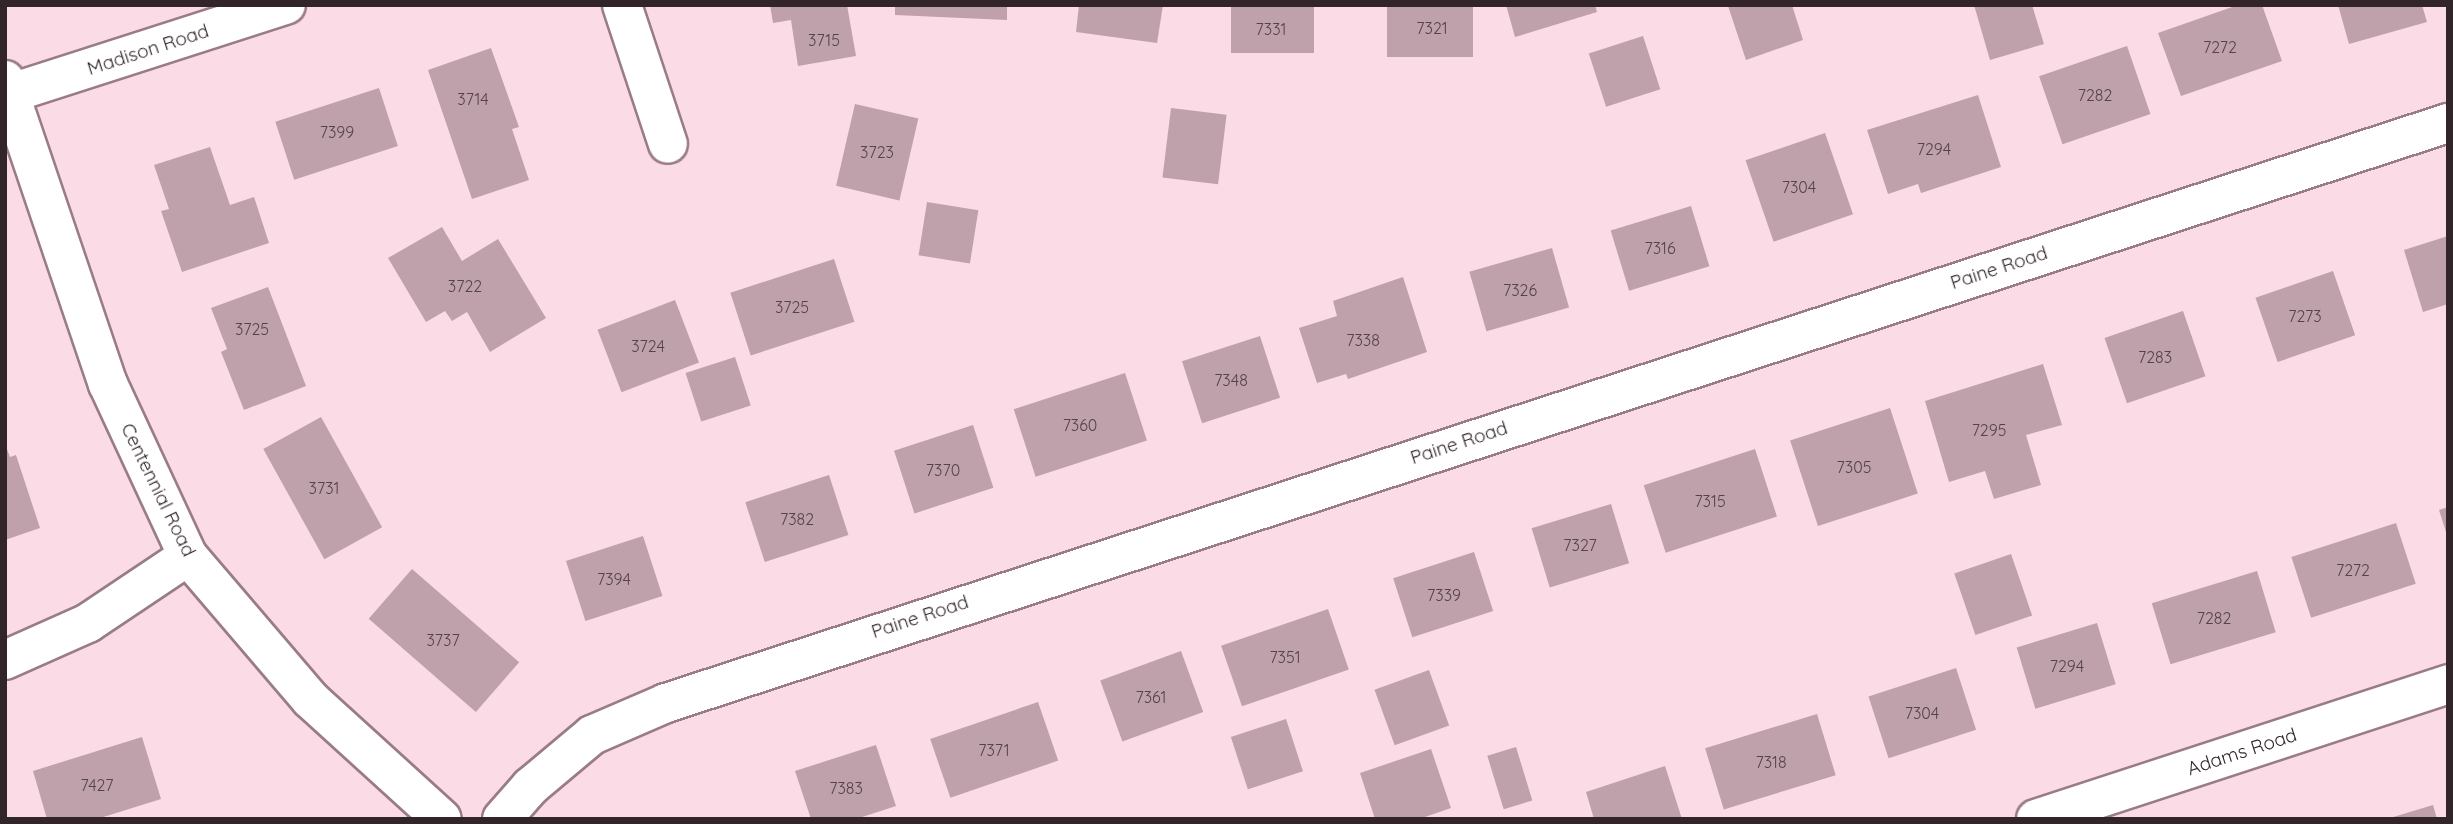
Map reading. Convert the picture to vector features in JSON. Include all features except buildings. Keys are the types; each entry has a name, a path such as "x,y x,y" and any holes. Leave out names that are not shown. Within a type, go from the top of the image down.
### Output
{"street":[{"name":"Madison Road","path":"7,89 286,5"},
{"path":"622,5 668,144"},
{"name":"Centennial Road","path":"7,89 108,384 187,556 310,699 442,819"},
{"name":"Paine Road","path":"502,819 530,787 592,735 666,703 2448,123"},
{"path":"5,660 88,623 187,556"},
{"name":"Adams Road","path":"2036,819 2448,684"}]}
